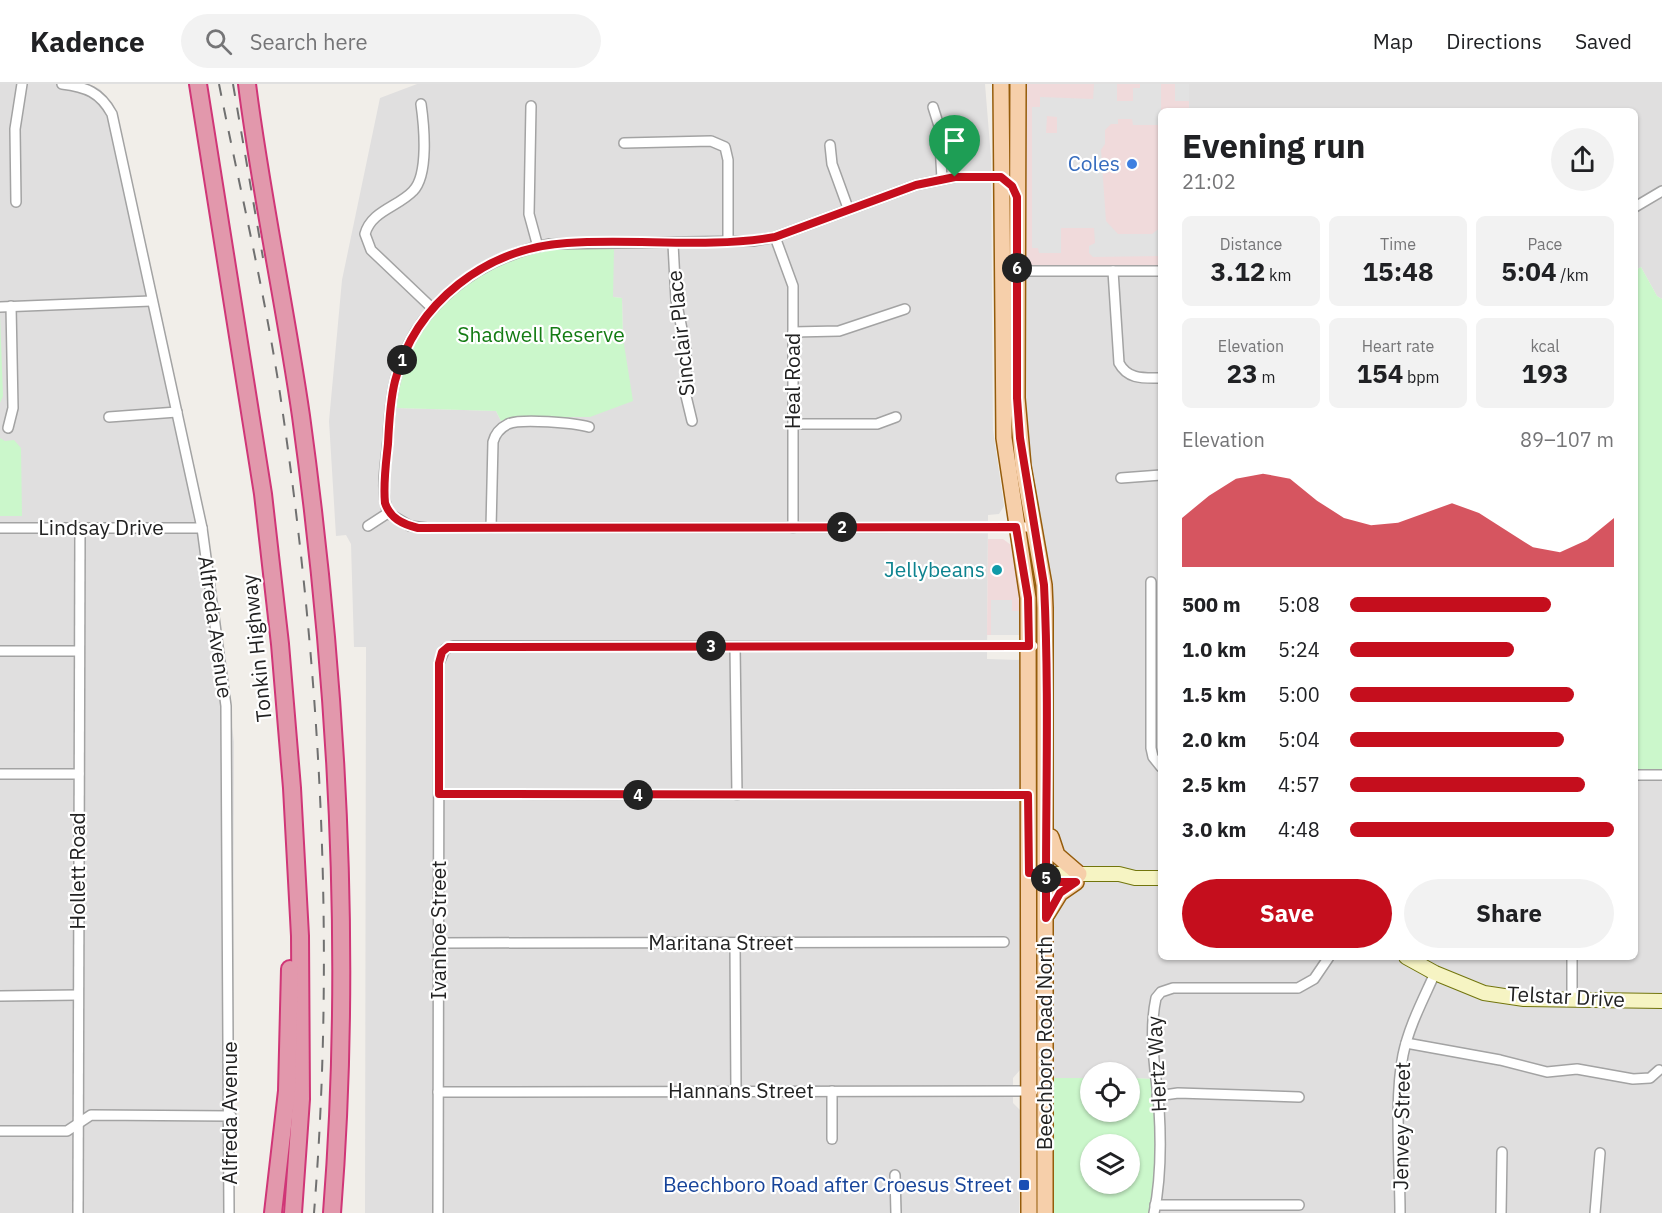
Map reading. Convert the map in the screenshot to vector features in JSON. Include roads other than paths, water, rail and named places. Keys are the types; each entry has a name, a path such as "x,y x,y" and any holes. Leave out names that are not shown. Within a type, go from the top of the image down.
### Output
{"highway":[{"name":"Tonkin Highway","path":"198,84 264,506 280,644 294,823 301,1004 301,1099 293,1213"},
{"path":"247,84 256,155 294,374 321,592 335,779 340,884 341,1213"},
{"path":"273,1213 287,1091 294,823"},
{"path":"332,1213 339,1092"}],"main road":[{"path":"994,84 996,119 1001,141"},
{"name":"Beechboro Road North","path":"1001,84 1004,438 1016,527 1037,646 1046,814 1046,918 1029,1213"},
{"name":"Beechboro Road North","path":"1018,84 1017,398 1032,527 1044,585 1037,646 1028,795 1037,1091 1045,1213"},
{"path":"1046,814 1057,855 1077,878 1060,893 1046,918"}],"street":[{"path":"16,202 15,129 22,84"},
{"name":"Alfreda Avenue","path":"62,84 94,91 104,100 112,114 202,528 219,638 228,738 231,1116 229,1213"},
{"path":"421,104 423,154 420,181 412,192 370,221 365,234 370,250 432,308"},
{"path":"531,106 529,214 538,247"},
{"path":"933,107 939,126 942,179"},
{"path":"624,143 711,141 725,147 728,159 728,241"},
{"path":"830,145 832,164 848,208"},
{"path":"1017,157 1011,171 1001,177 942,179 848,208 775,237 673,244 569,243 538,247 482,268 462,281 432,308 411,341 395,380 384,490 388,513 403,523 418,528 1032,527"},
{"path":"1001,177 1012,186 1017,197"},
{"path":"1638,205 1662,191"},
{"name":"Heal Road","path":"775,237 793,286 793,528"},
{"name":"Sinclair Place","path":"673,244 676,300 687,349 686,396 692,421"},
{"path":"1001,252 1008,264 1017,271 1158,271"},
{"path":"1001,296 1009,278 1017,271"},
{"path":"1113,271 1119,363 1123,371 1137,378 1158,378"},
{"path":"0,307 151,301"},
{"path":"8,428 13,408 11,306"},
{"path":"793,332 839,331 905,309"},
{"path":"109,417 177,412"},
{"path":"793,424 877,424 896,417"},
{"path":"491,528 493,442 499,430 513,423 575,423 589,427"},
{"path":"1120,478 1158,475"},
{"path":"368,526 388,513"},
{"name":"Lindsay Drive","path":"0,528 202,528"},
{"name":"Hollett Road","path":"78,1213 80,529"},
{"path":"1151,582 1151,748 1153,757 1158,763"},
{"name":"Ivanhoe Street","path":"438,1213 439,663 445,649 453,646 735,646"},
{"path":"737,795 735,646 1037,646"},
{"path":"0,651 79,651"},
{"path":"0,774 79,774"},
{"path":"1638,775 1662,775"},
{"path":"439,794 1028,795"},
{"path":"1029,878 1077,878 1119,874 1135,878 1158,878"},
{"name":"Maritana Street","path":"439,943 1004,942"},
{"path":"735,943 736,1091"},
{"name":"Hertz Way","path":"1154,1209 1159,1155 1158,1096 1153,1071 1154,1006 1161,992 1173,988 1289,989 1314,979 1327,960"},
{"name":"Telstar Drive","path":"1411,960 1435,973 1484,993 1524,999 1662,1000"},
{"path":"1572,960 1572,1000"},
{"name":"Jenvey Street","path":"1400,1213 1400,1083 1406,1043 1435,973"},
{"path":"0,996 78,995"},
{"path":"1406,1043 1500,1060 1546,1072 1578,1069 1633,1079 1650,1078 1659,1070"},
{"path":"832,1091 832,1139"},
{"name":"Hannans Street","path":"438,1092 1037,1091"},
{"path":"1158,1096 1179,1093 1299,1097"},
{"path":"0,1131 67,1131 91,1115 231,1116"},
{"path":"1501,1213 1502,1152"},
{"path":"1595,1213 1600,1153"},
{"path":"895,1175 896,1213"},
{"path":"1154,1209 1299,1205"}],"railway":[{"path":"219,84 279,387 305,592 314,695 320,799 324,1006 314,1213"},
{"path":"233,84 263,258"}],"place":[{"name":"Coles","path":"1132,164"},
{"name":"Jellybeans","path":"997,570"},
{"name":"Beechboro Road after Croesus Street","path":"1024,1185"}],"park label":[{"name":"Shadwell Reserve","path":"541,335"}]}
